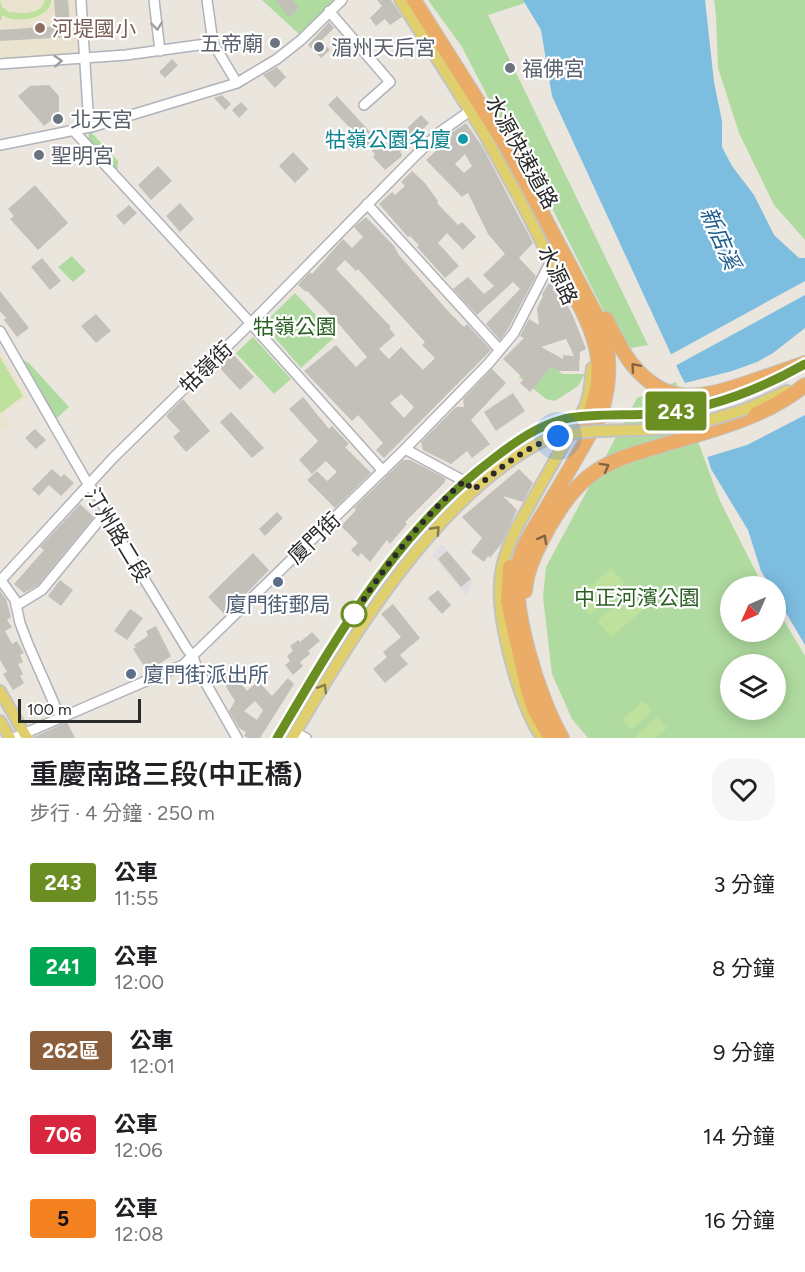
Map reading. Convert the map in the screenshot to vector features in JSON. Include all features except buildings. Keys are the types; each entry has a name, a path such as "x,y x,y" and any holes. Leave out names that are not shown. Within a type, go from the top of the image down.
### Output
{"highway":[{"name":"水源快速道路","path":"406,0 487,129 594,330"},
{"name":"水源快速道路","path":"414,0 508,149 594,330"},
{"path":"508,149 525,168 625,354 639,372 654,384 679,395 702,396 805,364"},
{"path":"551,738 535,711 528,690 508,602 508,578 521,536 595,402 599,358 594,330"},
{"path":"536,676 526,608 527,574 536,552 562,505 574,489 592,474 616,460 758,414 777,405 805,383"},
{"path":"560,469 524,548 518,573 520,616 536,676 551,719 562,738"}],"main road":[{"name":"水源路","path":"400,0 470,111 551,261 594,330"},
{"path":"277,738 378,578 417,528 464,481 511,446 551,423 582,417 676,411 745,393 805,364"},
{"path":"294,735 384,592 406,564 473,490 511,460 543,441 575,432 657,429 688,425 746,409 805,383"},
{"path":"542,738 529,715 518,681 502,619 500,579 508,547 516,529 560,469"},
{"path":"0,691 26,735"},
{"path":"0,720 12,738"}],"street":[{"path":"81,0 89,127"},
{"path":"154,0 160,51"},
{"path":"207,0 213,43 237,83"},
{"path":"0,145 89,127 237,83 277,59 301,40 342,0"},
{"path":"329,11 390,82 364,105"},
{"path":"0,64 83,59 213,43"},
{"name":"牯嶺街","path":"0,580 88,484 251,323 367,204 440,132 470,111"},
{"path":"73,130 251,323 383,471"},
{"path":"367,204 500,350"},
{"name":"廈門街","path":"12,738 26,735 60,717 183,665 383,471 500,350 514,333 551,261"},
{"name":"汀州路二段","path":"0,331 137,568 193,656 199,672 237,738"},
{"path":"405,448 464,481 473,490"},
{"path":"16,606 42,590 106,512"},
{"path":"0,580 15,600 27,644 60,717"},
{"path":"294,735 306,738"}],"shaded area":[{"name":"河堤國小","path":"0,0 78,0 80,56 0,60"},
{"path":"0,350 27,397 4,413 11,425 0,431"},
{"path":"442,544 473,581 467,596 432,555"}],"green space":[{"path":"0,0 2,7 9,12 25,13 40,9 45,0 51,0 45,12 38,16 14,19 2,15 2,20 0,20"},
{"path":"262,0 336,0 299,34"},
{"path":"428,0 523,0 525,3 488,15 648,345 631,348 616,336 540,184 510,140 462,47"},
{"path":"714,0 805,0 805,240 774,205 739,133 718,68"},
{"path":"89,130 118,161 117,175 88,144"},
{"path":"72,256 86,271 73,282 58,267"},
{"name":"牯嶺公園","path":"295,293 336,336 301,368 263,324"},
{"name":"牯嶺公園","path":"253,337 291,379 274,394 236,353"},
{"path":"0,357 23,396 1,413 0,412"},
{"path":"536,357 563,374 585,374 578,386 555,401 546,399 519,377"},
{"path":"19,358 29,363 69,407 55,420"},
{"name":"中正河濱公園","path":"676,382 720,501 758,576 720,576 720,642 786,642 786,624 805,656 805,738 588,738 572,719 552,674 543,597 546,567 637,398"},
{"path":"611,568 625,584 590,615 576,599"},
{"path":"630,592 645,608 611,637 597,621"},
{"path":"643,701 652,711 631,730 622,720"},
{"path":"657,717 667,728 655,738 637,738 636,736"}],"water":[{"name":"新店溪","path":"523,0 705,0 714,82 722,121 722,147 732,166 754,195 774,235 799,258 805,258 805,645 786,613 786,576 764,576 748,530 711,469 688,391 552,96 541,30"}],"pier":[{"path":"805,281 805,295 675,366 685,383 732,371 757,362 773,353 805,328 805,415 747,445 704,458 685,392 668,356"}],"bus line":[{"name":"243","path":"277,738 341,634 396,554 417,528 459,486 511,446 540,428 566,419 666,413 727,399 766,384 805,364"}],"place":[{"name":"河堤國小","path":"40,28"},
{"name":"五帝廟","path":"275,43"},
{"name":"湄州天后宮","path":"319,47"},
{"name":"福佛宮","path":"510,68"},
{"name":"北天宮","path":"58,119"},
{"name":"牯嶺公園名廈","path":"463,139"},
{"name":"聖明宮","path":"39,155"},
{"name":"廈門街郵局","path":"278,582"},
{"name":"廈門街派出所","path":"131,674"}],"route":[{"path":"354,614 350,620 406,541 464,481 473,490 511,460 543,441 558,436"}]}
